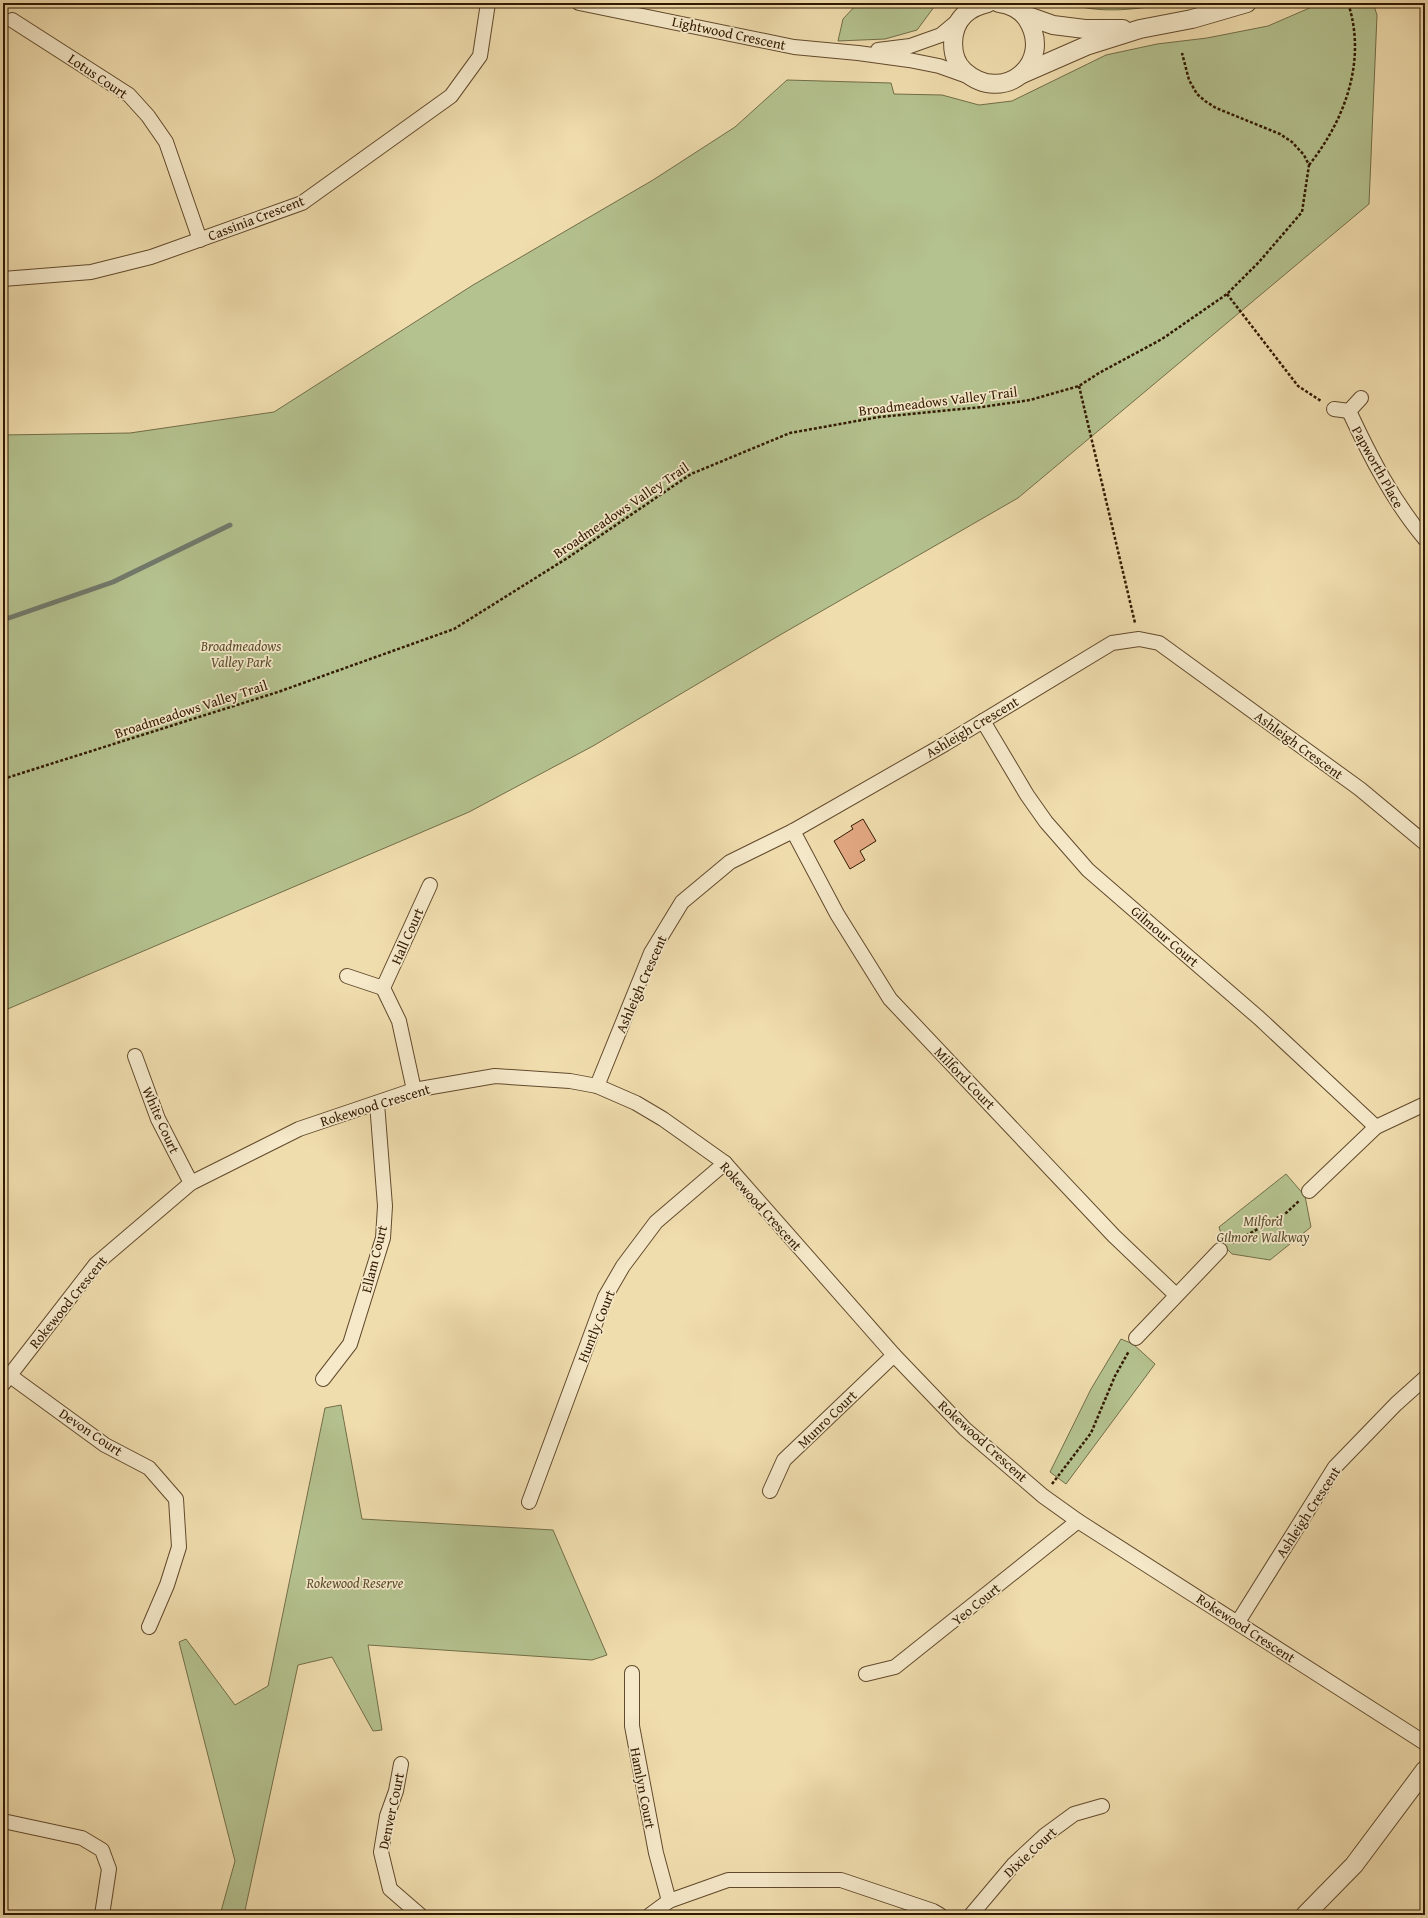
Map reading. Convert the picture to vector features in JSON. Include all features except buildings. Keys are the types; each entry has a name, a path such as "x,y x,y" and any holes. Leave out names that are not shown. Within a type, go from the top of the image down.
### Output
{"street":[{"name":"Cassinia Crescent","path":"3,279 91,272 151,257 302,203 451,96 480,56 488,3"},
{"name":"Lightwood Crescent","path":"579,3 794,47 858,52 928,64 972,78"},
{"path":"988,3 977,6 965,12 955,30 953,44 955,57 962,69 972,78 984,83 998,84 1011,81 1022,74 1086,46 1140,29 1192,19 1248,3"},
{"path":"999,3 1004,3 1019,9 1053,25 1085,29 1140,29"},
{"path":"1019,9 1033,29 1036,45 1032,61 1022,74"},
{"name":"Lightwood Crescent","path":"858,52 910,46 941,35 965,12"},
{"name":"Lotus Court","path":"12,20 129,95 148,116 166,142 200,240"},
{"name":"Papworth Place","path":"1349,411 1361,398"},
{"name":"Papworth Place","path":"1334,409 1349,411"},
{"name":"Papworth Place","path":"1349,411 1387,485 1407,518 1425,540"},
{"name":"Ashleigh Crescent","path":"597,1086 652,953 682,902 730,862 793,831 983,721 1112,643 1139,639 1159,643 1360,789 1425,843"},
{"name":"Gilmour Court","path":"983,721 1027,795 1046,822 1088,870 1259,1018 1376,1127"},
{"name":"Milford Court","path":"793,831 837,914 890,999 1114,1236 1176,1296"},
{"name":"Hall Court","path":"383,988 430,885"},
{"path":"347,976 383,988 399,1021 414,1090"},
{"name":"White Court","path":"135,1056 158,1120 191,1183"},
{"name":"Rokewood Crescent","path":"6,1379 96,1264 191,1183 300,1129 377,1104 414,1090 495,1076 570,1081 597,1086 636,1103 656,1115 725,1163 894,1355 965,1429 1043,1496 1078,1522 1238,1622 1386,1720 1425,1743"},
{"name":"Ellam Court","path":"323,1379 350,1344 382,1238 385,1206 377,1104"},
{"path":"1310,1191 1376,1127 1425,1104"},
{"name":"Huntly Court","path":"529,1502 605,1297 623,1266 656,1222 725,1163"},
{"path":"1136,1338 1220,1250"},
{"name":"Munro Court","path":"770,1491 784,1460 894,1355"},
{"name":"Ashleigh Crescent","path":"1238,1622 1335,1467 1396,1404 1425,1378"},
{"name":"Devon Court","path":"6,1379 105,1445 149,1468 176,1498 179,1547 167,1585 149,1627"},
{"name":"Yeo Court","path":"866,1674 895,1667 1078,1522"},
{"name":"Hamlyn Court","path":"632,1673 632,1726 656,1853 669,1901"},
{"name":"Denver Court","path":"401,1764 396,1791 387,1816 381,1852 390,1889 420,1915"},
{"path":"1305,1915 1354,1865 1425,1770"},
{"name":"Dixie Court","path":"971,1915 1014,1864 1044,1836 1074,1814 1102,1806"},
{"path":"3,1821 82,1838 102,1850 109,1869 102,1915"},
{"path":"650,1915 669,1901 728,1880 841,1880 933,1911 940,1915"}],"path":[{"path":"1182,53 1188,80 1197,94 1216,108 1280,134 1292,142 1304,155 1309,165 1324,146 1335,128 1351,82 1354,64 1355,37 1352,15 1348,3"},
{"name":"Broadmeadows Valley Trail","path":"3,779 278,692 454,629 569,558 691,474 790,433 879,417 982,407 1030,400 1079,386 1099,373 1162,339 1227,294 1259,262 1302,212 1309,165"},
{"path":"1227,294 1298,386 1334,409"},
{"path":"1079,386 1139,639"},
{"path":"1220,1250 1286,1213 1310,1191"},
{"path":"1043,1496 1091,1433 1115,1376 1136,1338"}],"green space":[{"path":"858,3 937,3 917,30 885,39 838,41 843,19"},
{"path":"1066,3 1174,3 1133,9 1107,10 1080,7"},
{"name":"Broadmeadows Valley Park","path":"1321,3 1373,3 1377,15 1369,204 1018,498 780,635 593,746 469,812 3,1011 3,435 130,433 274,412 473,285 653,180 735,127 787,80 891,83 894,94 942,95 979,105 1012,101 1106,55 1157,44 1207,38 1268,26"},
{"name":"Milford Gilmore Walkway","path":"1286,1174 1305,1196 1311,1227 1270,1260 1232,1254 1225,1247 1219,1227"},
{"path":"1121,1339 1133,1344 1155,1364 1066,1484 1050,1472 1091,1389"},
{"name":"Rokewood Reserve","path":"341,1405 362,1519 553,1530 607,1655 592,1660 368,1645 382,1730 373,1731 332,1657 298,1665 244,1915 220,1915 235,1861 179,1642 186,1639 235,1705 268,1686 325,1408"}],"waterway":[{"path":"3,620 113,582 230,525"}]}
